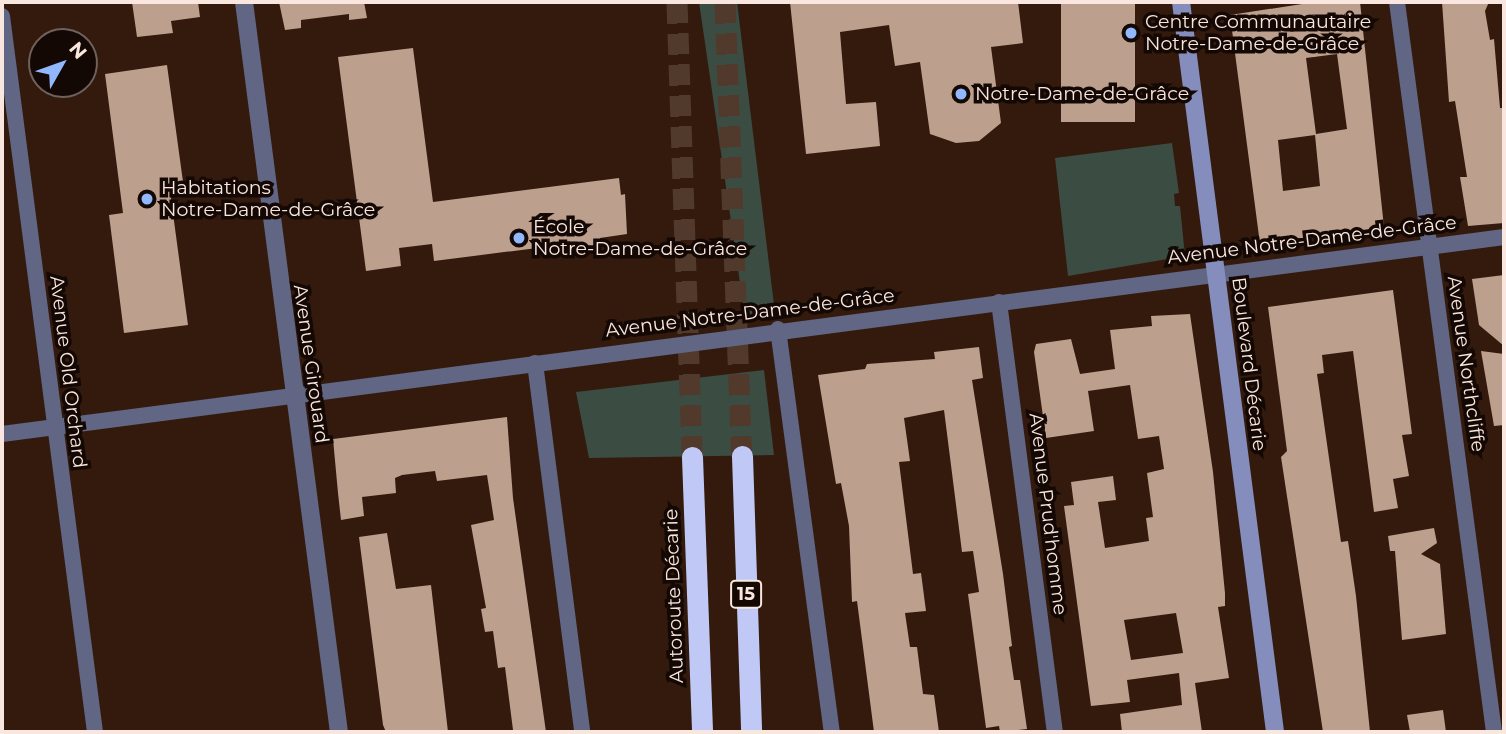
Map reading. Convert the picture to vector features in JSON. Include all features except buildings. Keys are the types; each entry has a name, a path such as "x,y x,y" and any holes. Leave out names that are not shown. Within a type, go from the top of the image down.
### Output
{"highway":[{"name":"15","path":"742,456 751,732"},
{"name":"Autoroute Décarie","path":"692,457 702,732"}],"main road":[{"name":"Boulevard Décarie","path":"1181,2 1275,732"}],"street":[{"name":"Avenue Girouard","path":"244,2 338,732"},
{"name":"Avenue Northcliffe","path":"1397,2 1494,732"},
{"name":"Avenue Old Orchard","path":"2,16 53,427 95,732"},
{"name":"Avenue Notre-Dame-de-Grâce","path":"2,434 295,398 778,329 1504,237"},
{"name":"Avenue Prud'homme","path":"999,302 1055,732"},
{"path":"778,329 832,732"},
{"path":"535,363 582,732"}],"green space":[{"path":"699,2 737,2 775,313 745,317"},
{"path":"1172,143 1179,193 1174,194 1175,206 1180,206 1185,256 1068,276 1055,158"},
{"path":"764,370 774,455 589,458 576,392"}],"tunnel":[{"path":"677,2 692,457"},
{"path":"725,2 742,456"}],"place":[{"name":"Centre Communautaire Notre-Dame-de-Grâce","path":"1131,33"},
{"name":"Notre-Dame-de-Grâce","path":"961,94"},
{"name":"Habitations Notre-Dame-de-Grâce","path":"147,199"},
{"name":"École Notre-Dame-de-Grâce","path":"519,238"}]}
